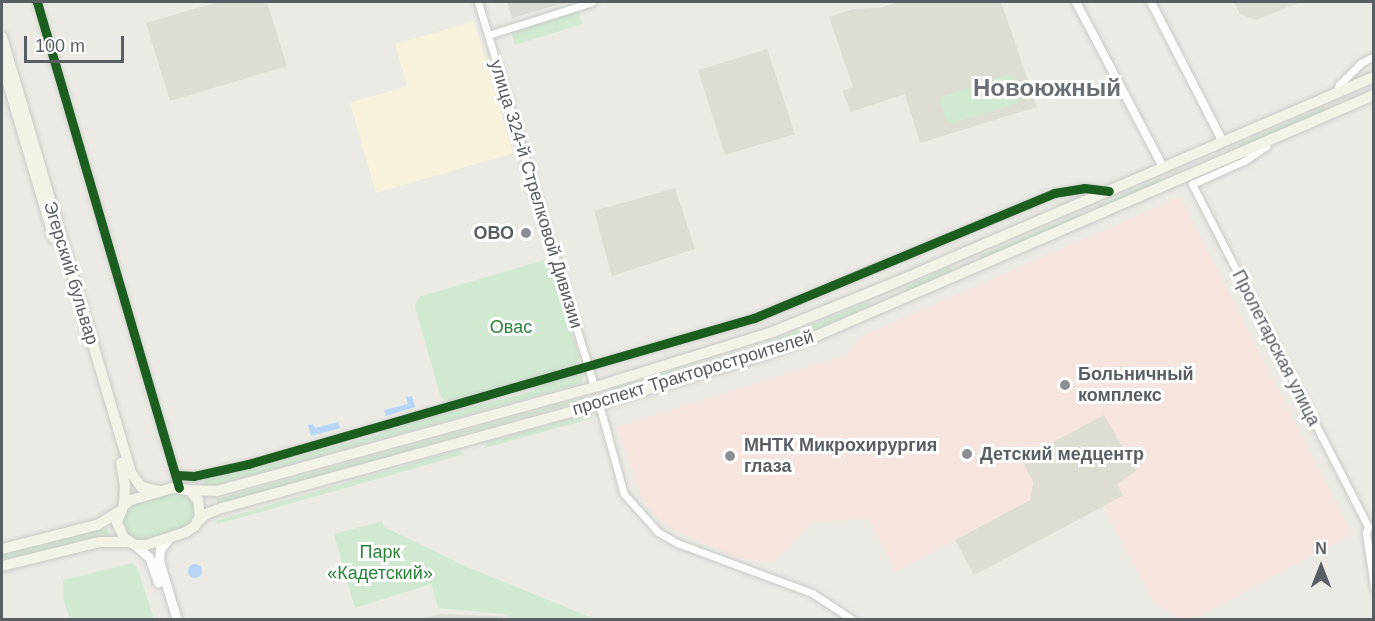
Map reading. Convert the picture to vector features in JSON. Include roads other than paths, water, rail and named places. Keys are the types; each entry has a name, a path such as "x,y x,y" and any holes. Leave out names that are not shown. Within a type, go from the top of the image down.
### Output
{"main road":[{"name":"Эгерский бульвар","path":"2,37 39,178"},
{"name":"Эгерский бульвар","path":"2,63 131,473 141,487 160,491"},
{"name":"проспект Тракторостроителей","path":"184,489 217,491 594,387 770,333 963,254 1374,77"},
{"name":"проспект Тракторостроителей","path":"197,522 206,514 222,508 599,404 772,352 882,307 1374,95"},
{"path":"1223,142 1224,160"},
{"path":"1163,167 1175,181"},
{"path":"1086,201 1093,216"},
{"path":"963,254 970,269"},
{"path":"875,291 882,307"},
{"name":"Эгерский бульвар","path":"85,331 124,473 122,508"},
{"path":"594,387 599,404"},
{"path":"2,549 97,525 131,500 160,491 184,489 198,501 200,511 192,529 170,538 146,545 100,542 2,566"},
{"path":"122,508 118,528 132,543 146,553 152,564 170,620"},
{"path":"170,538 160,549 159,561 177,620"}],"street":[{"path":"37,2 177,475 184,489"},
{"name":"улица 324-й Стрелковой Дивизии","path":"478,2 594,387"},
{"path":"488,35 592,2"},
{"path":"1076,2 1163,167"},
{"path":"1151,2 1223,142"},
{"name":"проспект Тракторостроителей","path":"1336,93 1339,85 1361,63 1374,56"},
{"path":"1175,181 1192,184 1244,161 1283,134"},
{"name":"Пролетарская улица","path":"1192,184 1368,526 1366,533 1374,587"},
{"path":"177,475 194,476 248,464 588,368 794,303 1054,193 1084,188 1109,191"},
{"path":"599,404 624,494 658,532 677,543 812,593 853,620"}],"water":[{"path":"412,396 415,407 386,416 384,410 408,404 406,397"},
{"path":"338,422 340,428 311,436 308,425 313,424 315,428"},
{"path":"192,564 198,564 202,571 198,578 192,578 188,574 188,568"}],"place":[{"name":"ОВО","path":"526,233"},
{"name":"Больничный комплекс","path":"1065,385"},
{"name":"Детский медцентр","path":"967,454"},
{"name":"МНТК Микрохирургия глаза","path":"730,456"}],"district":[{"name":"Новоюжный","path":"1047,88"}],"park label":[{"name":"Овас","path":"511,327"},
{"name":"Парк «Кадетский»","path":"380,563"}]}
